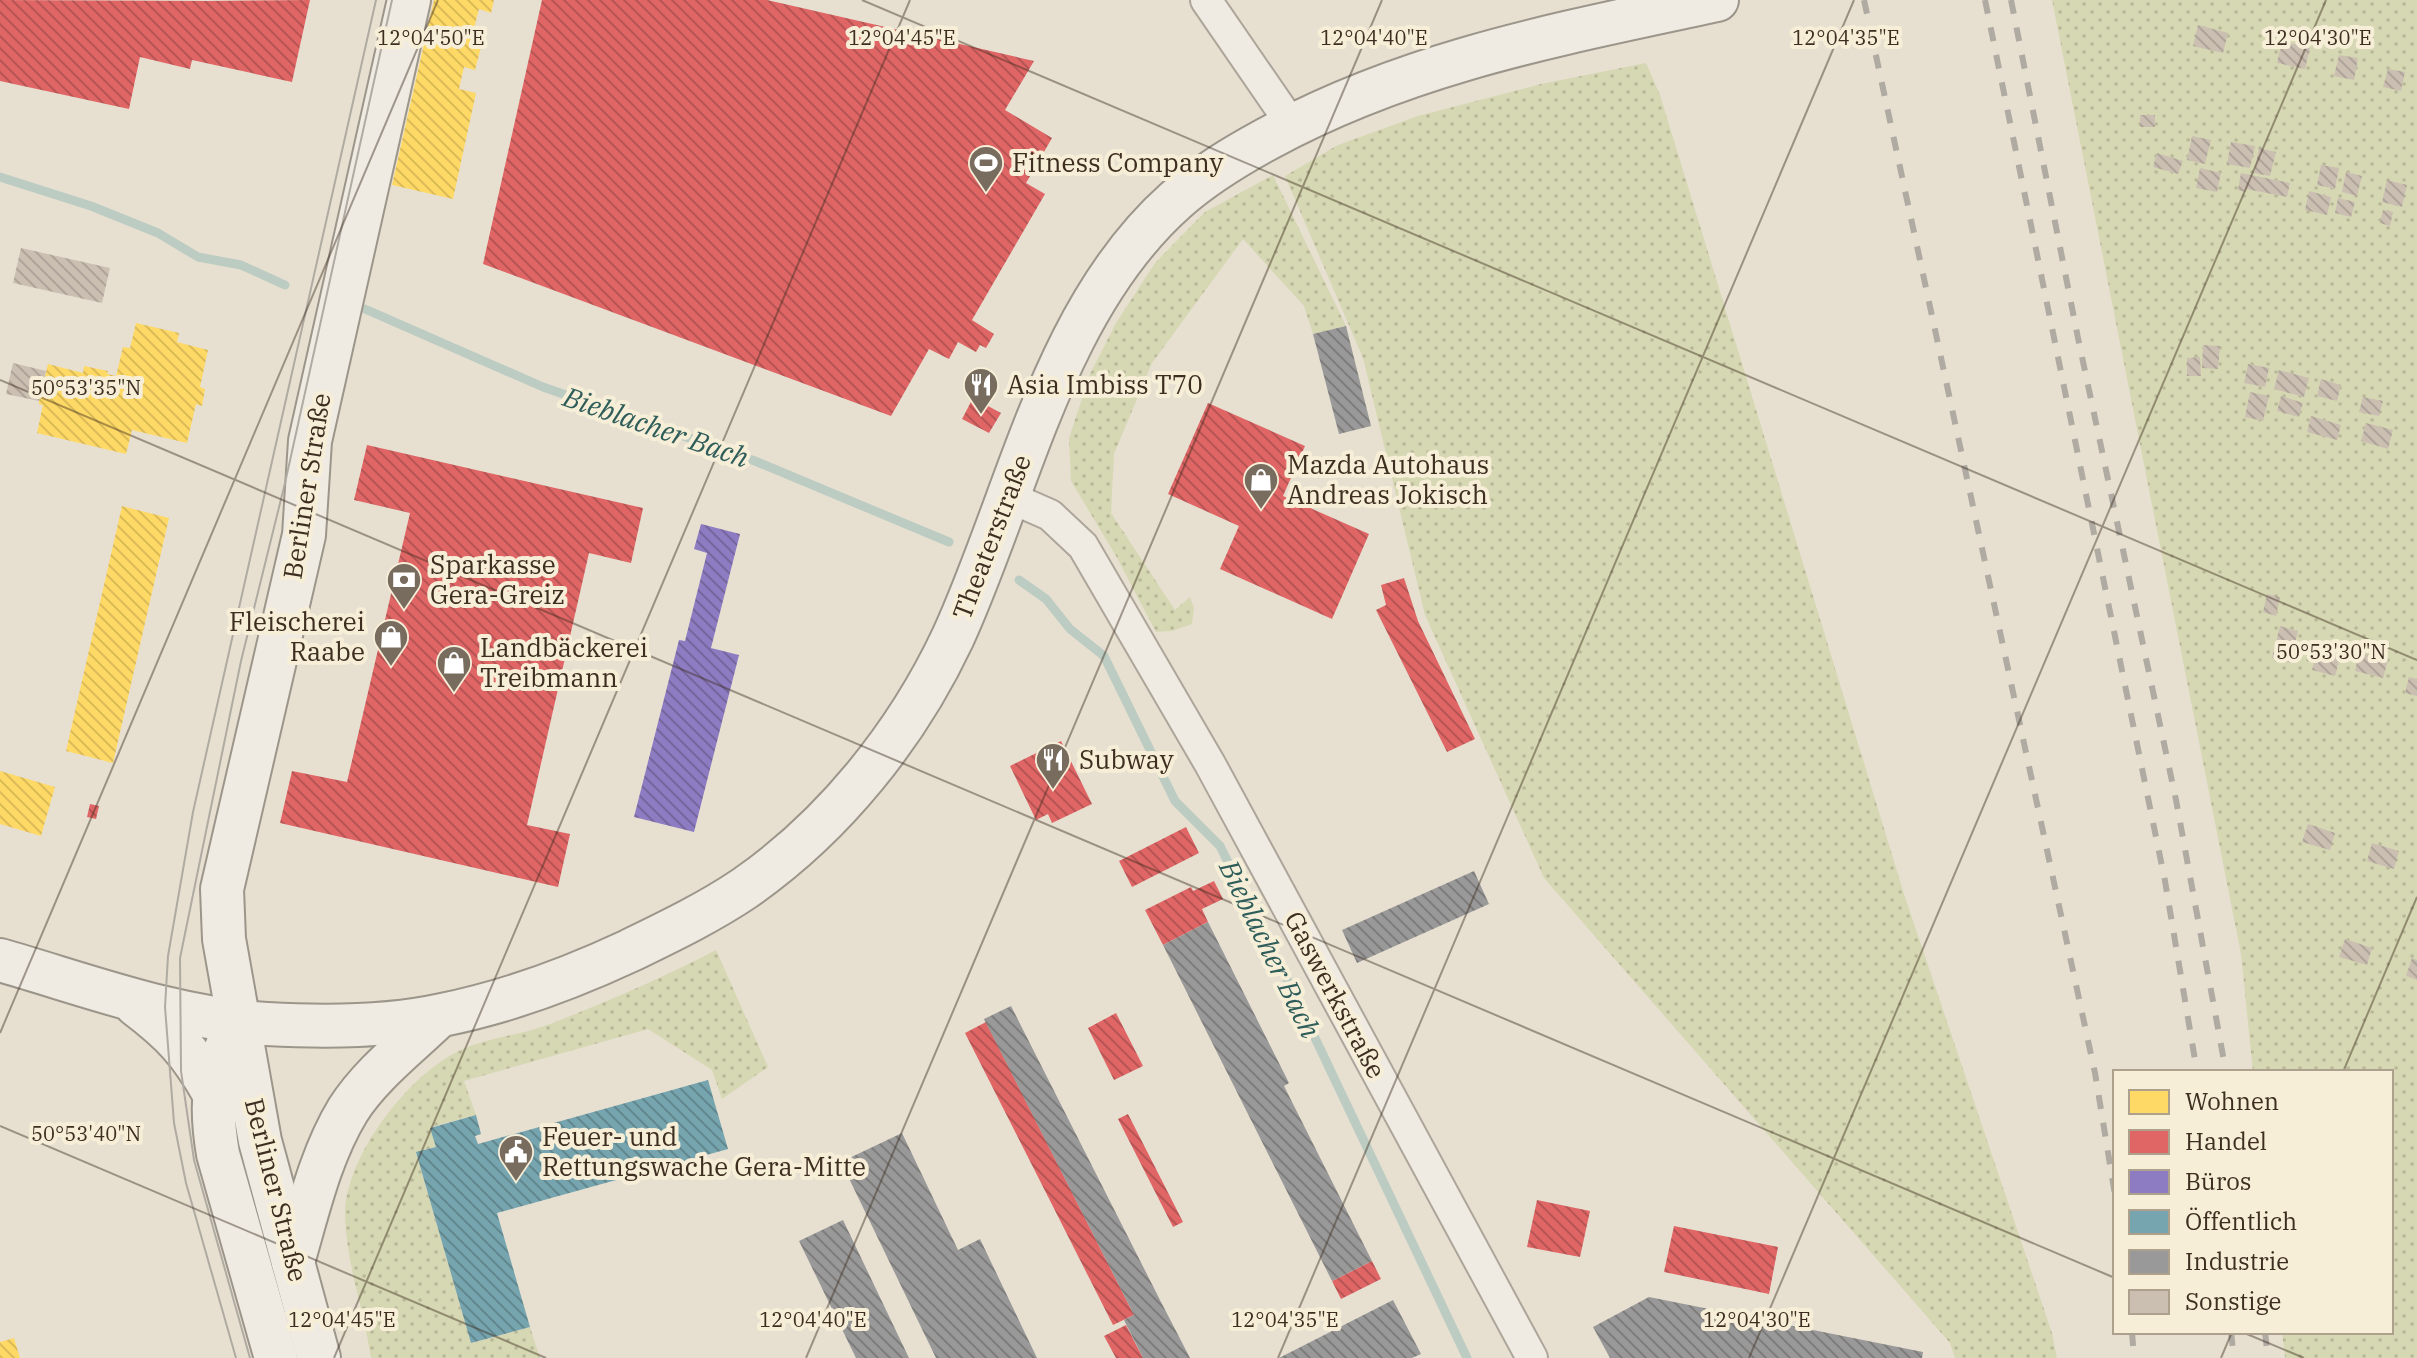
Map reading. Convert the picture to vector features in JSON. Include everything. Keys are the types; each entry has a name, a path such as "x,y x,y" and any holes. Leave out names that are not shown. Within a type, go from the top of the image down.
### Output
{"main road":[{"name":"Berliner Straße","path":"319,1358 260,1141 224,939 222,889 304,535 310,441 409,0"},
{"name":"Theaterstraße","path":"0,960 179,1011 239,1021 330,1025 438,1017 560,982 699,916 746,887 790,852 859,783 894,740 924,693 972,593 1048,392 1079,330 1134,244 1174,202 1218,166 1292,125 1359,94 1443,64 1717,0"},
{"path":"126,997 180,1041 213,1092"},
{"path":"293,1262 325,1160 348,1110 367,1085 438,1017"},
{"name":"Berliner Straße","path":"239,1021 220,1063 213,1092 212,1119 218,1154 276,1358"}],"street":[{"path":"1206,0 1292,125"},
{"name":"Gaswerkstraße","path":"1009,497 1050,515 1083,546 1098,570 1203,752 1532,1358"}],"green space":[{"path":"2052,0 2417,0 2417,1358 2285,1358 2282,1334 2393,1334 2393,1070 2253,1070 2241,954"},
{"path":"1646,63 1660,95 1904,894 2052,1333 2057,1358 1955,1358 1950,1343 1544,878 1425,615 1363,358 1285,176 1338,145 1418,116 1541,84"},
{"path":"1273,175 1346,326 1313,334 1304,306 1243,239 1152,363 1114,454 1111,513 1175,610 1190,597 1194,608 1192,624 1172,631 1156,632 1116,556 1071,481 1069,438 1090,374 1116,323 1155,263 1205,212"},
{"path":"716,950 768,1067 722,1099 712,1070 648,1029 464,1081 476,1115 431,1127 436,1147 416,1152 471,1343 530,1327 540,1358 371,1358 348,1251 345,1215 356,1167 384,1118 402,1096 422,1076 463,1049 550,1024"}],"building: Wohnen":[{"path":"434,0 494,0 491,13 479,9 470,44 481,47 475,70 464,67 459,89 476,93 453,199 392,185"},
{"path":"136,323 179,333 177,342 208,350 200,387 205,389 202,406 196,404 187,443 132,430 126,454 37,433 43,405 39,401 48,364 83,373 84,366 116,376 123,347 130,348"},
{"path":"122,506 169,518 113,763 66,751"},
{"path":"0,771 55,787 41,836 0,824"},
{"path":"14,1338 20,1358 0,1358 0,1342"}],"building: Handel":[{"path":"0,0 310,0 292,82 192,60 190,69 140,57 129,109 0,81"},
{"path":"542,0 767,0 1034,61 1005,110 1052,138 1026,183 1045,194 972,320 994,334 986,348 980,345 976,352 958,342 949,359 929,349 891,416 483,264"},
{"name":"Asia Imbiss T70","path":"973,398 1001,413 989,433 962,419"},
{"name":"Mazda Autohaus Andreas Jokisch","path":"1208,403 1305,446 1283,496 1369,534 1332,619 1220,569 1239,526 1168,494"},
{"path":"367,445 643,508 631,563 589,553 527,825 570,834 558,887 280,823 292,771 347,782 410,513 354,500"},
{"path":"1404,578 1418,621 1475,739 1447,752 1376,610 1386,605 1381,585"},
{"name":"Subway","path":"1061,741 1092,804 1052,823 1048,814 1036,820 1010,766"},
{"path":"90,804 99,806 96,819 87,817"},
{"path":"1186,827 1199,853 1132,887 1119,861"},
{"path":"1214,881 1223,899 1202,909 1208,922 1163,945 1145,910 1191,887 1193,891"},
{"path":"1116,1013 1143,1066 1114,1080 1088,1028"},
{"path":"986,1022 1134,1315 1113,1325 965,1033"},
{"path":"1128,1114 1183,1222 1173,1227 1118,1119"},
{"path":"1537,1200 1590,1211 1580,1257 1527,1247"},
{"path":"1674,1226 1778,1247 1769,1294 1664,1272"},
{"path":"1372,1261 1381,1279 1341,1299 1332,1281"},
{"path":"1126,1325 1143,1358 1116,1358 1104,1336"}],"building: Büros":[{"path":"701,524 740,534 711,648 739,655 694,832 634,817 679,640 685,641 707,553 694,549"}],"building: Öffentlich":[{"name":"Feuer- und Rettungswache Gera-Mitte","path":"708,1080 728,1149 497,1213 530,1327 471,1343 416,1152 436,1147 430,1128 476,1115 481,1134 475,1136 478,1144"}],"building: Industrie":[{"path":"1346,326 1371,426 1339,434 1313,334"},
{"path":"1474,871 1489,904 1357,963 1342,930"},
{"path":"1208,922 1289,1083 1284,1086 1372,1261 1332,1281 1163,945"},
{"path":"1011,1006 1190,1358 1143,1358 1124,1320 1134,1315 984,1019"},
{"path":"902,1133 958,1250 980,1239 1037,1358 936,1358 841,1162"},
{"path":"843,1220 909,1358 856,1358 799,1241"},
{"path":"1649,1297 1923,1352 1922,1358 1610,1358 1593,1327"},
{"path":"1393,1300 1421,1354 1412,1358 1279,1358"}],"building: Sonstige":[{"path":"2198,25 2228,33 2223,53 2193,46"},
{"path":"2282,41 2310,48 2305,69 2277,63"},
{"path":"2339,55 2358,58 2354,80 2334,76"},
{"path":"2388,69 2405,72 2401,91 2383,87"},
{"path":"2140,115 2155,115 2155,127 2140,127"},
{"path":"2192,136 2211,140 2205,164 2187,160"},
{"path":"2231,142 2255,146 2250,168 2227,164"},
{"path":"2259,148 2276,152 2270,176 2254,173"},
{"path":"2157,153 2183,161 2178,174 2153,167"},
{"path":"2321,165 2339,168 2335,189 2317,185"},
{"path":"2200,168 2221,173 2217,192 2196,188"},
{"path":"2346,172 2362,176 2357,196 2342,192"},
{"path":"2241,173 2290,183 2287,197 2238,190"},
{"path":"2387,180 2407,185 2402,207 2382,202"},
{"path":"2309,191 2331,197 2327,215 2305,210"},
{"path":"2338,198 2355,202 2351,217 2335,213"},
{"path":"2383,210 2393,212 2390,226 2380,223"},
{"path":"21,248 110,268 102,303 13,283"},
{"path":"2203,345 2220,346 2218,369 2202,368"},
{"path":"2200,357 2201,376 2187,376 2187,358"},
{"path":"13,363 46,371 39,401 6,394"},
{"path":"2248,364 2269,368 2265,387 2244,383"},
{"path":"2279,370 2309,378 2304,397 2274,389"},
{"path":"2321,379 2341,385 2337,401 2317,396"},
{"path":"2250,392 2269,396 2263,421 2245,417"},
{"path":"2281,396 2303,403 2299,417 2277,411"},
{"path":"2363,397 2383,401 2379,416 2359,412"},
{"path":"2311,416 2341,425 2337,440 2307,432"},
{"path":"2366,423 2393,430 2388,449 2361,441"},
{"path":"2267,594 2280,597 2276,616 2263,612"},
{"path":"2280,626 2298,631 2290,663 2272,658"},
{"path":"2317,651 2340,657 2335,676 2312,670"},
{"path":"2359,652 2388,660 2383,678 2355,671"},
{"path":"2409,677 2417,679 2417,696 2405,693"},
{"path":"2308,824 2335,833 2330,850 2302,842"},
{"path":"2372,843 2399,851 2394,869 2367,861"},
{"path":"2345,939 2372,948 2367,965 2339,957"},
{"path":"2412,958 2417,960 2417,980 2406,976"}],"waterway":[{"name":"Bieblacher Bach","path":"0,177 91,206 158,233 198,257 241,265 285,285"},
{"name":"Bieblacher Bach","path":"365,309 543,387 755,461 949,542"},
{"name":"Bieblacher Bach","path":"1019,580 1046,599 1070,629 1104,656 1175,801 1220,846 1288,981 1467,1358"}],"tram line":[{"path":"236,1358 186,1183 174,1123 165,1007 168,956 193,812 376,0"},
{"path":"250,1358 194,1160 181,1071 180,958 241,661 285,483 392,0"}],"railway":[{"path":"1864,0 2095,1073 2113,1183"},
{"path":"1985,0 2165,881 2197,1070"},
{"path":"2011,0 2078,338 2176,800 2226,1070"},
{"path":"2132,1334 2134,1358"},
{"path":"2231,1334 2234,1358"},
{"path":"2265,1334 2268,1358"}],"place":[{"name":"Fitness Company","path":"986,194"},
{"name":"Asia Imbiss T70","path":"981,416"},
{"name":"Mazda Autohaus Andreas Jokisch","path":"1261,511"},
{"name":"Sparkasse Gera-Greiz","path":"404,611"},
{"name":"Fleischerei Raabe","path":"391,668"},
{"name":"Landbäckerei Treibmann","path":"454,694"},
{"name":"Subway","path":"1053,791"},
{"name":"Feuer- und Rettungswache Gera-Mitte","path":"516,1183"}]}
